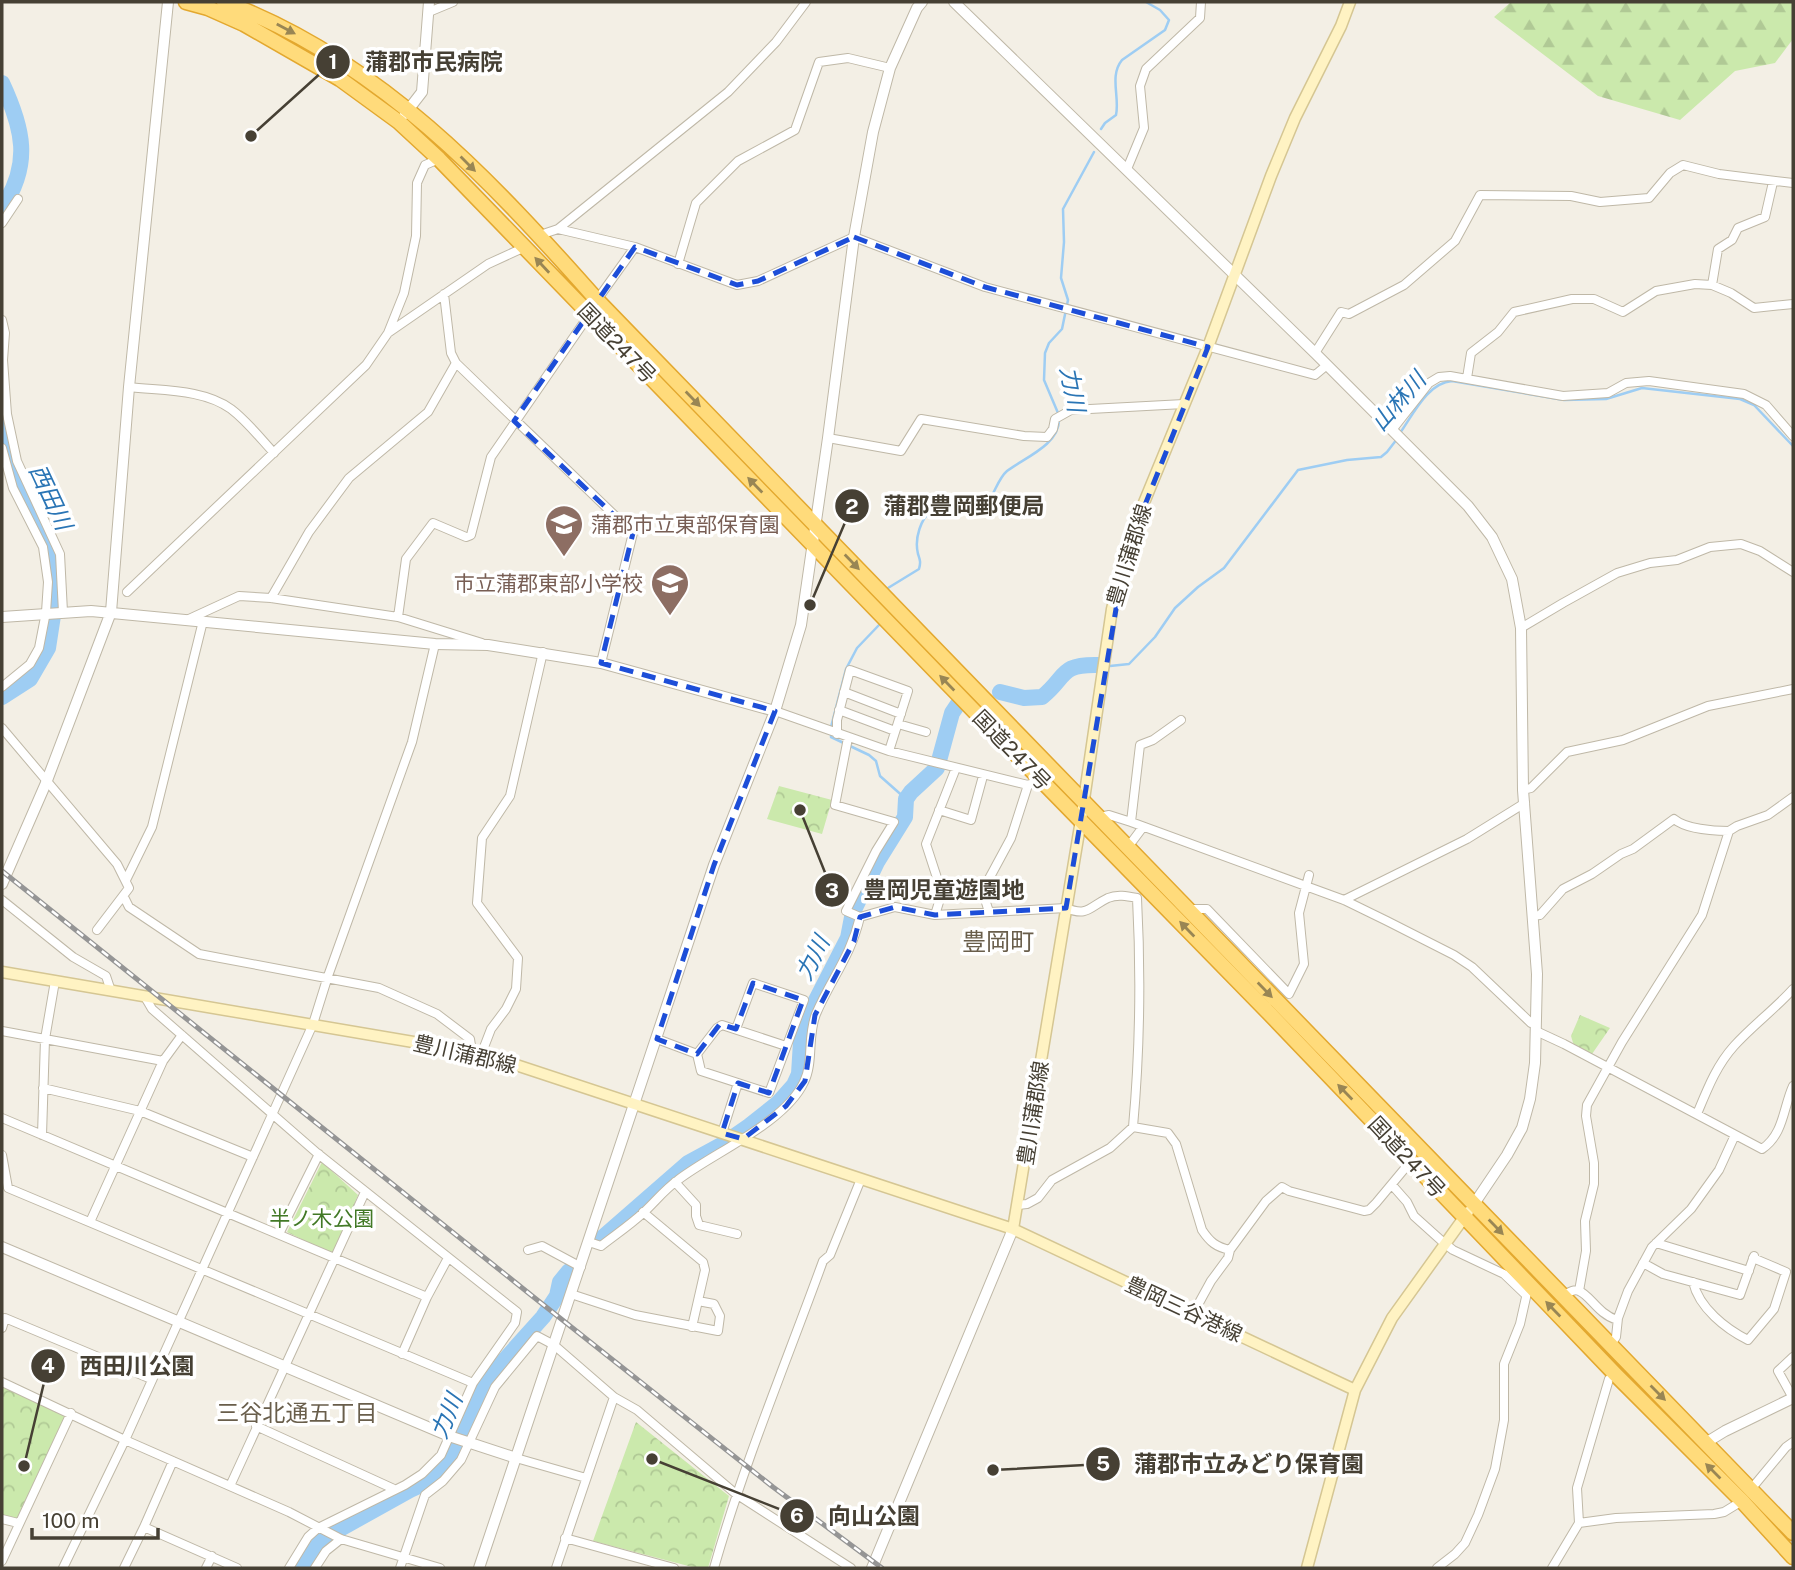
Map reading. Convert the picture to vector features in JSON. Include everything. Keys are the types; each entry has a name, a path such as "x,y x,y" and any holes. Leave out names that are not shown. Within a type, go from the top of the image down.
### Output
{"highway":[{"name":"国道247号","path":"186,2 208,8 244,24 340,79 399,122 439,159 811,543 1034,783 1081,820 1411,1161 1528,1289 1742,1501 1793,1557"},
{"name":"国道247号","path":"224,2 285,27 349,66 410,109 443,139 540,235 597,300 1562,1296 1752,1488 1793,1534"}],"main road":[{"name":"豊川蒲郡線","path":"2,972 477,1054 1013,1228 1081,820 1112,609 1125,555 1295,118 1341,26 1350,2"},
{"path":"1307,1568 1355,1390 1392,1318 1474,1204"},
{"name":"豊岡三谷港線","path":"1013,1228 1355,1390"}],"street":[{"path":"2,884 46,783 111,612 168,2"},
{"path":"399,122 422,92 429,7 453,2"},
{"path":"540,235 558,229 728,92 776,42 806,2"},
{"path":"479,1568 714,864 775,711 801,625 854,237 873,132 890,68 922,2"},
{"path":"954,2 1315,353 1468,506 1492,537 1512,579 1521,628 1524,790 1537,974 1536,1027 1531,1099 1521,1128 1507,1155 1474,1204"},
{"path":"1127,169 1144,128 1140,86 1146,69 1200,18 1201,2"},
{"path":"678,264 696,203 738,161 795,130 819,62 848,58 890,68"},
{"path":"127,592 366,365 387,333 404,293 416,236 417,183 425,165 439,159"},
{"path":"1315,353 1341,312 1349,314 1404,285 1455,241 1480,195 1571,196 1600,202 1649,198 1670,173 1683,165 1719,174 1793,183"},
{"path":"1712,285 1718,248 1732,240 1738,228 1765,217 1773,182"},
{"path":"2,223 18,199"},
{"path":"558,229 635,247 737,285 758,281 854,237 985,287 1315,375 1327,365"},
{"path":"387,333 488,264 525,247"},
{"path":"597,300 635,247"},
{"path":"1467,378 1471,353 1498,332 1514,312 1572,299 1594,299 1623,313 1656,291 1695,284 1712,285 1731,293 1754,309 1793,304"},
{"path":"444,294 451,353 456,363 633,533 601,663"},
{"path":"398,617 406,559 433,523 466,537 471,535 491,457 589,315"},
{"path":"2,320 5,333 3,360 7,414 17,461 60,554 63,612"},
{"path":"271,598 309,532 349,478 428,412 456,363"},
{"path":"1393,431 1429,383 1439,377 1467,378 1563,396 1608,393 1626,383 1649,382 1744,394 1766,405 1793,436"},
{"path":"130,387 198,395 217,400 234,411 274,453"},
{"path":"828,438 901,451 921,419 1024,436 1047,437 1060,417 1071,410 1184,404"},
{"path":"2,448 12,484 43,547 48,582 39,648 30,664 2,687"},
{"path":"2,483 12,484"},
{"path":"1521,628 1617,573 1650,563 1677,560 1710,547 1741,544 1760,551 1793,572"},
{"path":"189,619 239,596 271,598 398,617 488,645"},
{"path":"2,617 46,612 111,612 543,652 601,663 775,711 833,732 847,743 889,751 983,776 1034,783 1011,838 984,888 989,912"},
{"path":"126,880 152,827 203,621"},
{"path":"63,1568 125,1440 313,1024 412,742 435,644"},
{"path":"477,1054 516,989 519,958 477,903 482,838 510,796 543,652"},
{"path":"833,732 850,670 908,691 889,751"},
{"path":"1524,790 1531,788 1567,752 1633,737 1708,706 1793,689"},
{"path":"844,692 901,714"},
{"path":"839,710 896,727 926,732"},
{"path":"1131,822 1140,745 1153,740 1181,720"},
{"path":"2,729 117,864 126,880 129,888 124,897 97,930"},
{"path":"847,743 835,805 894,822 846,911 855,915 895,907 935,915 1066,908 1079,913 1089,911 1109,898 1120,895 1137,898 1139,1054 1133,1127 1110,1148 1052,1180 1038,1198 1018,1205"},
{"path":"935,915 939,902 939,884 926,844 956,768"},
{"path":"939,810 971,820 983,776"},
{"path":"1532,916 1540,915 1563,889 1633,849 1674,819 1680,824 1709,831 1729,831 1768,815 1793,797"},
{"path":"1344,900 1456,845 1525,803"},
{"path":"1099,817 1109,815 1131,822 1344,900 1454,955 1472,967 1536,1027 1762,1149 1772,1142 1793,1086"},
{"path":"1128,847 1143,828"},
{"path":"1579,1291 1586,1251 1585,1221 1594,1184 1587,1105 1702,915 1729,831"},
{"path":"1187,908 1207,909 1289,994 1304,964 1299,913 1309,875"},
{"path":"124,897 129,907 199,954 328,976 379,988 437,1014 470,1039 477,1054"},
{"path":"2,900 73,957 106,976 111,991"},
{"path":"589,1242 601,1246 732,1136 786,1105 798,1093 805,1081 815,1016 854,941 855,915"},
{"path":"42,1135 45,1039 55,981"},
{"path":"697,1054 701,1071 769,1093 804,1000 753,983 736,1029"},
{"path":"1697,1114 1711,1080 1734,1045 1793,989"},
{"path":"145,997 152,1009 318,1154 517,1312 515,1323 473,1383 441,1455 422,1474 308,1537 289,1568"},
{"path":"697,1054 722,1025 786,1046"},
{"path":"2,1031 163,1061"},
{"path":"90,1222 163,1061 182,1035"},
{"path":"656,1040 697,1054"},
{"path":"732,1136 738,1083"},
{"path":"43,1088 140,1111 253,1157"},
{"path":"2,1118 427,1297"},
{"path":"1133,1127 1168,1133 1176,1144 1202,1230 1218,1248 1230,1250"},
{"path":"1610,1345 1616,1337 1617,1320 1643,1263 1656,1243 1691,1209 1719,1170 1735,1135"},
{"path":"279,1234 318,1154"},
{"path":"2,1156 8,1188 473,1383"},
{"path":"1194,1312 1211,1281 1228,1258 1230,1250 1266,1201 1282,1186 1289,1191 1364,1211 1369,1210 1411,1161"},
{"path":"714,1568 736,1494 823,1261 830,1255 861,1179"},
{"path":"675,1182 696,1205 699,1225 737,1234"},
{"path":"1392,1185 1407,1202 1414,1216 1453,1250 1504,1274 1528,1289 1520,1324 1504,1364 1504,1420 1495,1469 1465,1543 1437,1568"},
{"path":"230,1486 365,1192"},
{"path":"643,1213 703,1262 705,1270 692,1327"},
{"path":"872,1568 1013,1228"},
{"path":"1656,1243 1749,1271"},
{"path":"528,1250 542,1246 581,1267"},
{"path":"5,1248 449,1436 586,1478"},
{"path":"1643,1263 1664,1273 1740,1295 1754,1257 1786,1272 1774,1309 1748,1340 1729,1331 1708,1309 1695,1290 1693,1282"},
{"path":"402,1354 448,1258"},
{"path":"1562,1296 1574,1290 1579,1291 1609,1318 1617,1320"},
{"path":"571,1294 635,1315 718,1331 720,1316 714,1304 698,1301"},
{"path":"2,1328 5,1318 151,1379"},
{"path":"400,1568 425,1495 453,1471 495,1387 537,1336 554,1345 614,1397 637,1410 736,1494 851,1568"},
{"path":"1707,1442 1793,1398 1778,1371 1793,1357"},
{"path":"1552,1568 1579,1523 1577,1488 1609,1379 1615,1374"},
{"path":"2,1382 289,1512 339,1539 440,1568"},
{"path":"556,1568 614,1397"},
{"path":"2,1561 71,1413"},
{"path":"257,1426 394,1489"},
{"path":"1752,1488 1786,1447 1793,1443"},
{"path":"124,1568 173,1461"},
{"path":"1579,1523 1616,1518 1714,1514 1724,1512 1742,1501"},
{"path":"2,1519 18,1523"},
{"path":"144,1527 236,1568"},
{"path":"565,1538 674,1568"},
{"path":"315,1568 326,1550 339,1539"},
{"path":"206,1568 212,1556"}],"highlighted area":[{"path":"854,237 985,287 1208,347 1125,555 1066,908 935,915 895,907 860,917 854,941 815,1015 805,1081 786,1106 743,1139 722,1133 738,1083 769,1093 803,1000 753,983 736,1029 720,1024 697,1054 657,1039 714,865 775,711 601,663 633,533 514,421 635,247 737,285 758,281"}],"green space":[{"path":"1511,2 1793,2 1793,39 1775,63 1735,71 1680,120 1598,96 1494,17"},
{"path":"779,786 832,800 822,834 767,819"},
{"path":"1580,1015 1610,1028 1592,1054 1574,1046 1571,1036"},
{"name":"半ノ木公園","path":"322,1162 358,1195 334,1255 287,1232"},
{"path":"2,1382 71,1413 18,1523 2,1519"},
{"path":"636,1422 729,1496 708,1568 696,1568 593,1541"}],"waterway":[{"name":"力川","path":"1101,129 1116,115 1115,80 1118,66 1122,60 1165,30 1169,20 1160,10 1146,2"},
{"name":"西田川","path":"2,83 15,115 21,146 18,176 2,208"},
{"name":"力川","path":"1058,413 1044,380 1045,353 1049,343 1062,329 1068,300 1061,278 1063,209 1094,152"},
{"name":"山林川","path":"1400,433 1428,394 1435,387 1452,381 1564,400 1606,399 1642,388 1740,399 1754,405 1793,446"},
{"name":"力川","path":"888,588 919,569 918,535 922,523 932,509 944,503 972,511 983,507 1007,471 1047,444 1053,437 1059,420"},
{"name":"西田川","path":"2,421 11,466 49,545 56,596 48,648 30,679 2,697"},
{"name":"山林川","path":"1110,666 1129,664 1155,637 1175,608 1224,568 1298,470 1347,460 1381,457 1397,439"},
{"name":"力川","path":"831,727 846,669 857,648 879,625"},
{"name":"山林川","path":"1000,692 1024,698 1042,697 1070,669 1098,665"},
{"name":"力川","path":"602,1238 688,1163 749,1126 778,1103 794,1085 799,1074 801,1042 808,1016 848,938 853,912 877,862 905,817 906,799 937,768 952,713 958,704"},
{"name":"力川","path":"831,734 831,737 876,761 880,776 906,799"},
{"name":"力川","path":"302,1568 322,1539 432,1480 453,1458 475,1401 492,1374 543,1317 557,1296 560,1282 569,1271"}],"railway":[{"path":"2,871 773,1487 882,1568"}],"place":[{"name":"蒲郡市民病院","path":"251,136"},
{"name":"蒲郡市立東部保育園","path":"564,558"},
{"name":"蒲郡豊岡郵便局","path":"810,605"},
{"name":"市立蒲郡東部小学校","path":"670,617"},
{"name":"豊岡児童遊園地","path":"800,810"},
{"name":"向山公園","path":"652,1459"},
{"name":"西田川公園","path":"24,1466"},
{"name":"蒲郡市立みどり保育園","path":"993,1470"}],"district":[{"name":"豊岡町","path":"998,941"},
{"name":"三谷北通五丁目","path":"297,1412"}]}
